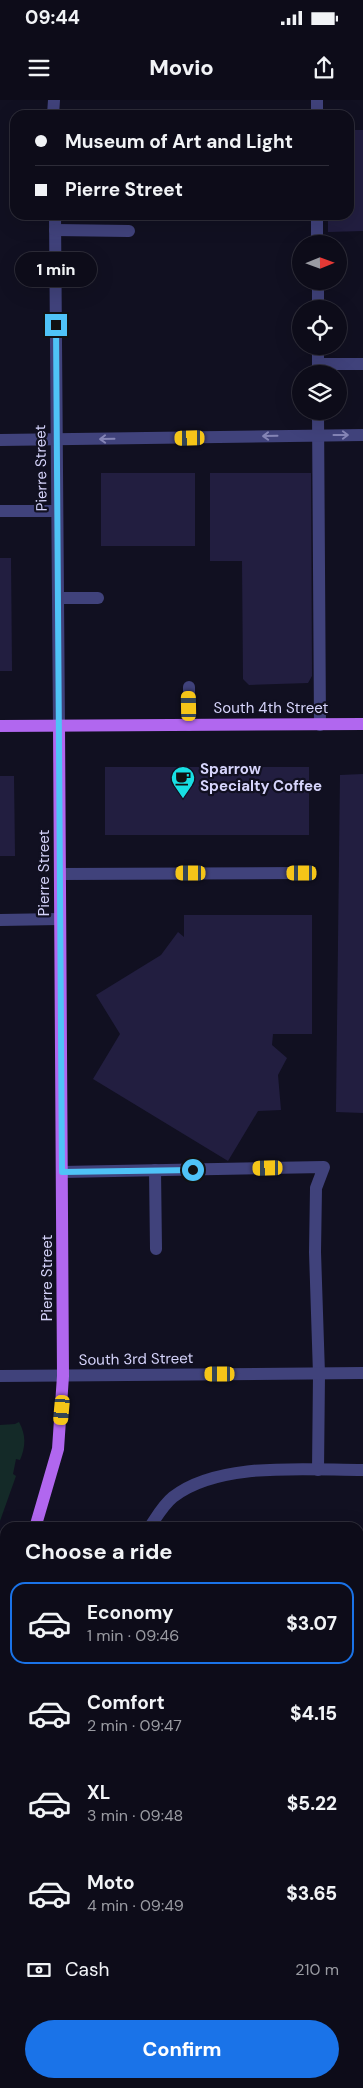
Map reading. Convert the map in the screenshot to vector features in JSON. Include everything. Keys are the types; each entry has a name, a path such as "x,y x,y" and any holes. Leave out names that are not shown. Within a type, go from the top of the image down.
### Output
{"main road":[{"name":"South 4th Street","path":"0,726 363,724"},
{"name":"Pierre Street","path":"36,1522 58,1450 63,1376 59,726"}],"street":[{"name":"Pierre Street","path":"55,220 59,726"},
{"path":"317,220 317,235"},
{"path":"55,230 129,231"},
{"path":"347,366 363,364"},
{"path":"318,420 320,724"},
{"path":"0,440 363,435"},
{"path":"0,512 57,511"},
{"path":"58,598 98,598"},
{"path":"189,687 189,725"},
{"path":"60,874 302,873"},
{"path":"0,920 60,919"},
{"path":"62,1172 324,1167 316,1188 315,1252 319,1374 318,1470"},
{"path":"155,1170 156,1249"},
{"name":"South 3rd Street","path":"0,1376 363,1373"},
{"path":"154,1522 172,1498 202,1481 237,1472 363,1470"}],"green space":[{"path":"19,1422 24,1436 23,1450 20,1460 16,1459 13,1474 16,1476 0,1521 0,1425"}],"building":[{"path":"354,130 363,130 363,231 328,232 328,220 354,220"},
{"path":"101,473 195,473 195,546 101,546"},
{"path":"210,473 311,473 312,676 308,683 249,685 243,679 242,561 210,561"},
{"path":"0,558 11,558 12,671 0,671"},
{"path":"105,767 309,767 309,835 105,835"},
{"path":"363,774 363,1113 336,1112 340,775"},
{"path":"0,776 14,776 15,856 0,856"},
{"path":"184,915 312,915 312,1034 273,1034 272,1045 287,1058 278,1075 281,1110 258,1111 228,1161 93,1079 120,1034 96,995 161,955 178,932 184,937"}],"place":[{"name":"Sparrow Specialty Coffee","path":"183,799"}],"route":[{"path":"56,325 62,1172 193,1170"}]}
